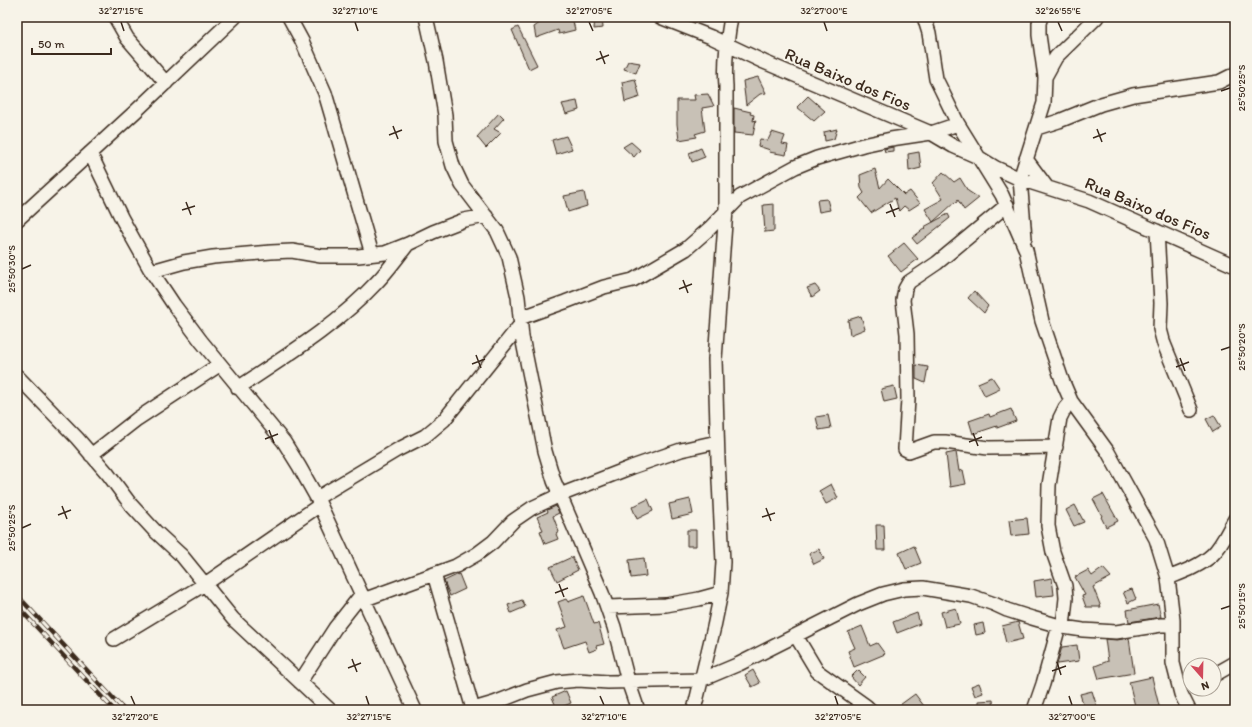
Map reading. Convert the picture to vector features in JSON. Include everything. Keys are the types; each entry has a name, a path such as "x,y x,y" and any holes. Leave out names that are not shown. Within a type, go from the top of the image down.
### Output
{"street":[{"path":"115,17 127,38 166,83"},
{"path":"17,220 166,83 235,17"},
{"path":"288,17 302,41 325,93 372,254"},
{"path":"426,17 436,61 445,115 446,141 453,166 462,185 497,230 509,257 518,297 520,321 545,451 560,495 602,594 638,710"},
{"name":"Rua Baixo dos Fios","path":"660,17 931,133 953,146 1020,179 1046,186 1089,201 1235,266"},
{"path":"694,710 721,593 722,562 715,358 726,210 725,70 726,45 731,17"},
{"path":"924,17 929,33 936,79 958,124 1007,206 1026,250"},
{"path":"1041,17 1039,23 1039,36 1045,77 1044,103 1020,179 1026,250 1042,321 1057,367 1071,401 1108,452 1156,539 1168,578 1173,625 1173,663 1182,683"},
{"path":"1045,77 1056,57 1097,17"},
{"path":"1037,128 1101,104 1133,95 1219,82 1235,74"},
{"path":"114,639 205,584 318,502 390,454 425,436 444,420 520,321 604,287 634,280 686,249 710,228 740,197 762,184 817,158 874,142 931,133 958,124"},
{"path":"90,153 122,219 152,271 174,305 238,388 284,442 299,466 318,502 415,710"},
{"path":"1026,159 1046,186"},
{"path":"1007,206 936,263 909,282 905,289 903,300 907,334 908,399 905,449 909,450 934,442 945,442 988,448 1056,447"},
{"path":"152,271 184,262 213,257 264,252 292,252 321,256 385,253 464,220 486,216"},
{"path":"1157,231 1161,303 1160,329 1164,344 1192,410"},
{"path":"238,388 312,338 345,312 376,283 408,244"},
{"path":"91,455 137,419 220,365"},
{"path":"17,376 91,455 131,505 155,531 182,556 233,619 330,710"},
{"path":"1034,710 1061,626 1066,598 1065,586 1053,552 1048,526 1049,485 1060,418 1065,408 1071,401"},
{"path":"300,682 335,628 362,598 456,566 477,554 493,542 513,521 532,508 560,495 638,464 681,450 717,442"},
{"path":"1168,578 1204,562 1213,555 1235,518"},
{"path":"434,574 472,710 527,690 557,682 578,680 608,682 701,680 739,664 858,604 883,594 904,589 917,589 971,596 1007,610 1061,626 1100,632 1116,632 1161,625 1173,625"},
{"path":"606,607 666,605 721,593"},
{"path":"796,636 817,671 870,710"},
{"path":"1222,670 1235,663"},
{"path":"1187,697 1189,710"}],"building":[{"path":"548,17 572,17 575,30 559,34 558,30 536,38 534,27"},
{"path":"595,17 602,17 603,28 594,29"},
{"path":"518,27 537,65 529,69 512,30"},
{"path":"628,61 640,63 636,73 624,69"},
{"path":"758,77 766,93 760,94 746,105 743,81"},
{"path":"635,79 640,97 625,102 622,82"},
{"path":"708,94 714,106 702,108 705,131 695,134 697,137 679,140 677,100 695,100 694,95"},
{"path":"808,96 825,111 814,121 797,107"},
{"path":"577,101 579,110 566,114 562,104"},
{"path":"734,108 751,112 750,114 754,115 753,121 756,120 753,135 734,133"},
{"path":"499,113 504,118 494,129 501,133 486,148 477,137"},
{"path":"837,129 834,139 825,141 824,132"},
{"path":"772,132 785,136 782,144 788,145 786,155 769,152 770,150 758,146 760,139 768,140"},
{"path":"566,136 572,149 556,154 552,140"},
{"path":"631,142 640,150 634,157 623,147"},
{"path":"893,147 893,151 885,152 884,149"},
{"path":"701,148 705,157 692,162 689,153"},
{"path":"919,152 921,168 909,171 908,154"},
{"path":"875,169 880,188 888,179 904,195 910,191 920,203 909,210 904,206 899,211 895,198 871,213 859,198 864,193 861,188 860,175"},
{"path":"943,172 954,182 960,178 968,191 979,198 964,210 958,200 933,222 925,209 943,199 933,183"},
{"path":"584,192 587,206 568,212 564,196"},
{"path":"827,199 830,210 819,212 817,200"},
{"path":"774,204 774,231 765,232 763,205"},
{"path":"948,214 950,218 917,244 912,238 925,228 924,227"},
{"path":"904,243 918,259 901,272 888,256"},
{"path":"815,285 820,291 812,297 807,288"},
{"path":"974,291 988,306 984,313 968,298"},
{"path":"861,316 865,329 850,335 848,320"},
{"path":"916,365 928,367 925,383 916,379"},
{"path":"992,377 1000,389 985,396 978,383"},
{"path":"894,386 897,399 884,402 881,389"},
{"path":"1011,409 1016,421 997,428 997,426 973,434 969,421 989,414 990,417"},
{"path":"828,415 831,428 819,430 816,417"},
{"path":"1214,415 1221,427 1213,432 1206,419"},
{"path":"956,452 959,471 963,470 966,484 950,487 946,454"},
{"path":"831,484 838,498 826,504 819,491"},
{"path":"1103,494 1118,521 1106,527 1093,499"},
{"path":"648,499 653,511 637,519 632,507"},
{"path":"690,499 693,514 672,519 669,504"},
{"path":"1075,505 1084,522 1074,526 1066,510"},
{"path":"556,506 559,513 553,516 559,532 556,534 558,539 545,544 540,531 543,530 537,517"},
{"path":"1027,518 1029,534 1011,536 1009,520"},
{"path":"876,525 884,525 885,550 877,550"},
{"path":"687,530 696,530 696,546 687,546"},
{"path":"914,546 921,563 906,569 899,553"},
{"path":"819,549 824,559 814,564 809,554"},
{"path":"572,557 578,570 557,581 550,567"},
{"path":"644,558 646,576 631,578 629,560"},
{"path":"1103,568 1111,577 1093,587 1101,607 1086,607 1082,596 1085,595 1075,577 1088,570 1092,576"},
{"path":"459,574 465,589 450,596 444,581"},
{"path":"1052,578 1054,595 1036,597 1034,581"},
{"path":"1132,589 1136,599 1128,603 1123,592"},
{"path":"584,596 594,624 598,623 604,644 596,646 597,649 589,652 585,641 564,648 557,630 567,627 558,602 566,599 568,602"},
{"path":"522,600 525,607 511,613 508,605"},
{"path":"1158,604 1161,617 1129,622 1127,610"},
{"path":"956,608 960,624 945,627 941,612"},
{"path":"917,613 920,624 897,633 893,622"},
{"path":"1018,622 1023,639 1006,643 1002,626"},
{"path":"983,623 985,633 976,635 974,625"},
{"path":"862,626 870,646 877,643 885,654 854,667 848,651 855,648 848,632"},
{"path":"1129,638 1134,673 1099,679 1095,666 1108,661 1105,639 1117,640"},
{"path":"1077,645 1079,661 1057,664 1062,647"},
{"path":"753,670 760,683 752,687 745,675"},
{"path":"858,670 865,677 858,685 851,677"},
{"path":"1152,677 1160,710 1136,710 1129,682"},
{"path":"979,683 983,693 975,696 971,686"},
{"path":"566,691 571,703 557,709 552,697"},
{"path":"1092,691 1098,710 1085,710 1080,694"},
{"path":"915,694 927,710 893,710"},
{"path":"993,700 994,710 979,710 979,701"}],"railway":[{"path":"17,595 124,710"},
{"path":"17,606 114,710"}]}
